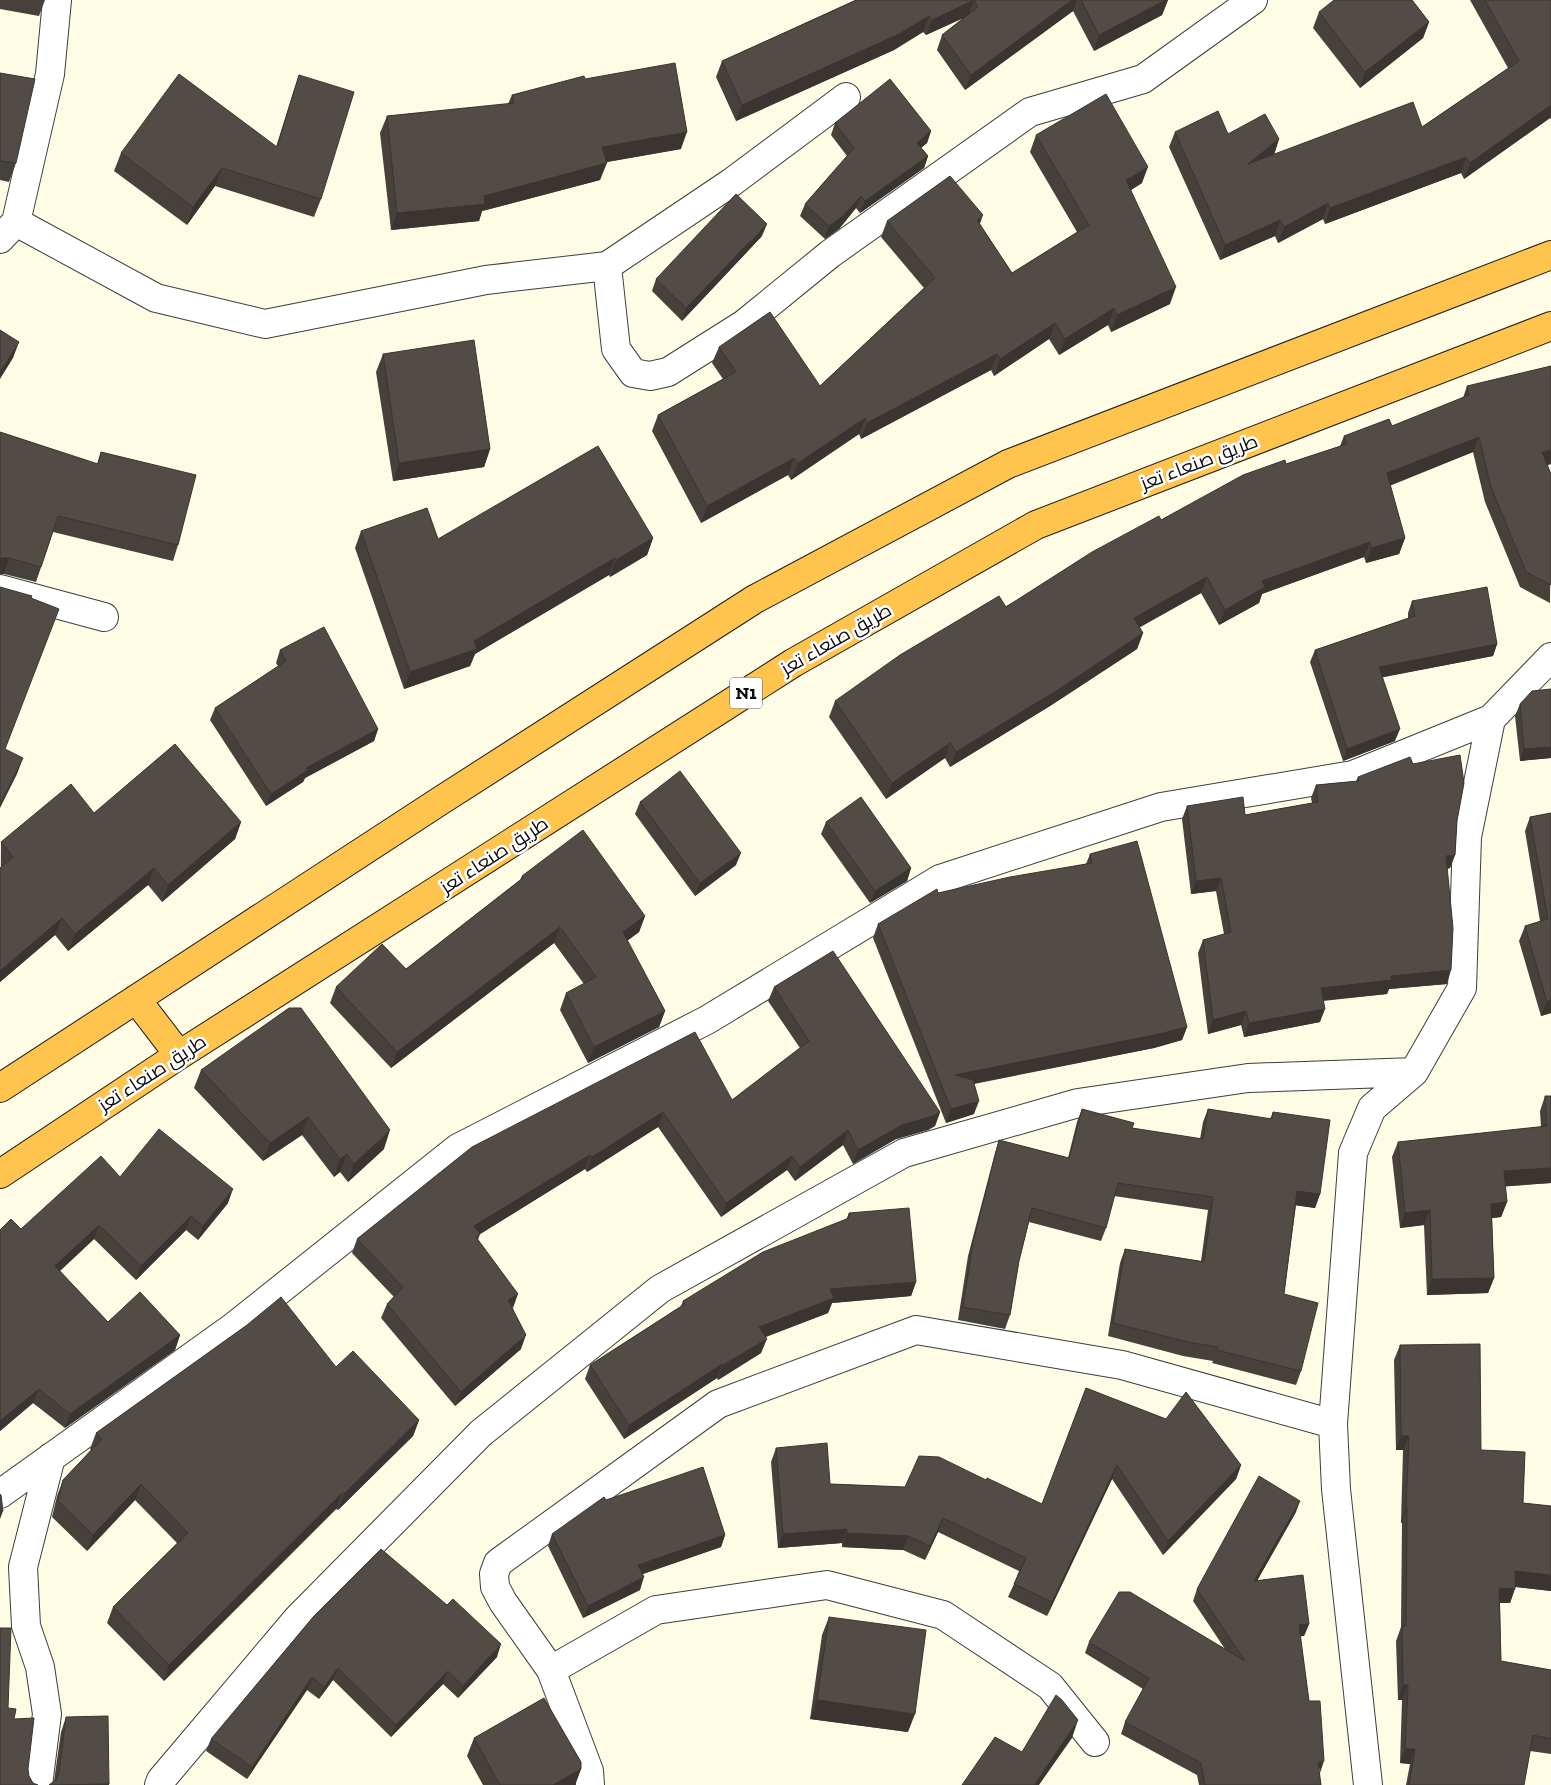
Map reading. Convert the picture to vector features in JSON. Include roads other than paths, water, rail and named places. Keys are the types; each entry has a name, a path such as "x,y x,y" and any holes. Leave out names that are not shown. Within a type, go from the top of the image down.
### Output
{"highway":[{"path":"0,1088 440,801 755,599 1008,464 1551,255"},
{"name":"طريق صنعاء تعز","path":"0,1174 179,1055 793,663 1036,525 1551,326"},
{"path":"136,999 179,1055"}],"street":[{"path":"57,0 50,74 8,230 156,298 265,324 486,280 607,266 732,182 846,98"},
{"path":"607,266 616,349 633,373 650,376 668,372 744,324 830,254 1030,112 1143,80 1253,0"},
{"path":"0,589 104,617"},
{"path":"0,1494 232,1328 458,1148 707,1020 940,879 1161,807 1353,775 1491,719 1551,657"},
{"path":"1368,1785 1336,1489 1333,1424 1353,1153 1372,1108 1414,1072 1462,988 1467,837 1491,719"},
{"path":"159,1785 161,1780 298,1618 480,1433 660,1289 904,1153 1078,1103 1248,1078 1414,1072"},
{"path":"590,1785 589,1771 551,1670 503,1602 495,1587 494,1574 498,1563 718,1404 916,1330 1122,1365 1333,1424"},
{"path":"38,1785 47,1714 40,1667 26,1626 23,1567 51,1457"},
{"path":"551,1670 656,1610 827,1585 943,1615 1050,1686 1095,1742"}]}
